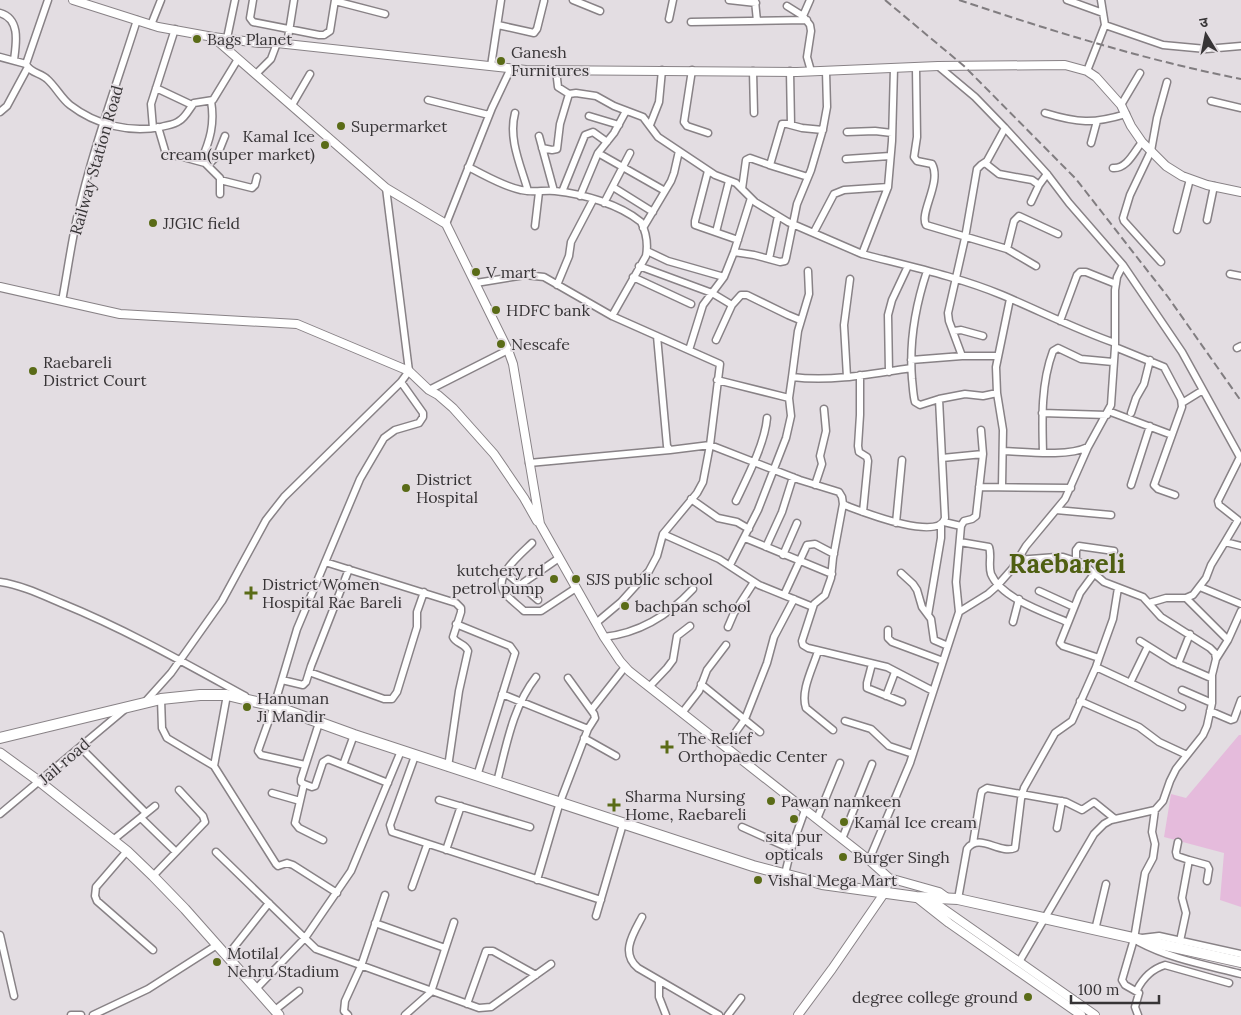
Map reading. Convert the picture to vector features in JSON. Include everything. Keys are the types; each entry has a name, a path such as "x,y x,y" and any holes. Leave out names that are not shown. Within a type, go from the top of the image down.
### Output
{"highway":[{"path":"0,738 161,699 200,695 228,695 274,706 415,756 784,874 822,884 916,897 927,896 958,899 1134,939 1180,945 1241,962"}],"main road":[{"path":"0,753 127,851 153,876 277,1012"}],"street":[{"path":"0,112 7,106 27,65 48,0"},
{"path":"73,0 151,25 213,37 511,68 556,70 826,71 938,66 1064,65 1088,71 1096,77 1121,105 1131,126 1142,142 1166,166 1190,179 1241,192"},
{"path":"151,25 161,0"},
{"path":"225,48 235,0"},
{"path":"253,0 251,21 257,24 320,35 327,34 330,28 335,0 386,14"},
{"path":"287,44 288,28 294,0"},
{"path":"492,66 501,0"},
{"path":"573,0 600,11"},
{"path":"669,19 673,0"},
{"path":"729,0 755,2 757,21"},
{"path":"805,18 810,0"},
{"path":"1067,0 1103,13"},
{"path":"1088,71 1104,25 1101,0"},
{"path":"498,25 534,33 537,29 544,1"},
{"path":"787,6 805,18 811,31 808,48 810,71"},
{"path":"0,13 12,20 15,30 14,60"},
{"path":"691,22 805,18"},
{"name":"Railway Station Road","path":"62,301 76,220 103,122 138,20"},
{"path":"1104,25 1163,45 1206,49 1241,46"},
{"path":"175,29 150,110 155,128 168,155 183,156 208,165 218,175 220,194"},
{"path":"213,37 386,188 446,224 508,350 540,524"},
{"path":"256,74 271,59 277,43"},
{"path":"0,57 27,65 46,78 70,106 110,126 120,128 155,128 174,124 181,120 192,105 198,102 211,101 215,98 238,59"},
{"path":"938,66 975,97 1005,128 1047,174 1069,203 1123,265 1165,326 1240,458 1218,501 1219,505 1239,519 1200,587 1193,595 1186,598 1166,598 1150,603"},
{"path":"446,224 489,115 511,68"},
{"path":"862,254 888,187 894,68"},
{"path":"916,68 917,137 914,157 917,161 932,164 934,169 933,187 924,222 929,227 1007,249 1036,266"},
{"path":"556,70 558,87 569,94 576,93 596,96 609,104 643,117 658,137 708,171 736,183 751,198 792,224 862,254 954,279 1010,298 1164,366 1182,403 1181,411 1154,485 1158,489 1175,496"},
{"path":"650,125 659,102 662,70"},
{"path":"692,70 684,122 687,126 708,133"},
{"path":"754,71 754,113"},
{"path":"790,71 790,125"},
{"path":"734,252 780,262 784,261 800,194 808,177 823,130 827,107 826,71"},
{"path":"1121,105 1140,73"},
{"path":"292,105 310,74"},
{"path":"1161,262 1123,218 1130,195 1151,151 1157,118 1168,82"},
{"path":"156,88 192,105"},
{"path":"542,148 557,149 560,124 569,94"},
{"path":"428,100 489,115"},
{"path":"201,161 211,135 213,118 211,101"},
{"path":"1212,101 1241,108"},
{"path":"580,196 598,153 619,125 626,111"},
{"path":"515,113 513,123 514,144 528,191"},
{"path":"1045,113 1076,121 1097,121 1126,114"},
{"path":"589,116 619,125"},
{"path":"1091,143 1097,121"},
{"path":"770,165 781,125 823,130"},
{"path":"962,356 949,321 948,313 954,279 965,238 977,169 985,163 1005,128"},
{"path":"847,132 875,131 892,133"},
{"path":"562,192 585,135 593,132 607,142"},
{"path":"208,165 217,156 225,136"},
{"path":"539,136 554,191"},
{"path":"1113,168 1122,168 1142,142"},
{"path":"644,228 674,173 679,151"},
{"path":"598,153 665,191"},
{"path":"604,203 630,153"},
{"path":"846,159 890,156"},
{"path":"742,189 748,158 808,177"},
{"path":"985,163 1000,174 1032,180 1039,184"},
{"path":"468,167 509,186 528,191 562,192 604,203 641,222 644,228 647,251 612,316"},
{"path":"708,171 695,223 697,226 738,240"},
{"path":"1031,202 1039,184 1047,174"},
{"path":"220,180 252,188 256,185 258,176"},
{"path":"1177,230 1190,179"},
{"path":"716,232 729,181"},
{"path":"1207,220 1214,186"},
{"path":"613,187 653,212"},
{"path":"814,232 834,194 844,190 888,187"},
{"path":"144,703 180,660 222,600 266,520 284,497 401,382 409,371 386,188"},
{"path":"534,226 539,192"},
{"path":"688,350 703,305 724,277 751,198"},
{"path":"557,285 569,256 572,242 593,200"},
{"path":"768,259 778,216"},
{"path":"1007,249 1014,221 1019,216 1058,234"},
{"path":"647,251 668,261 724,277"},
{"path":"959,612 988,594 997,586 1056,510 1071,488 1088,447 1108,413 1113,384 1116,284 1123,265"},
{"path":"639,266 712,293 732,305"},
{"path":"889,372 888,315 892,300 908,266"},
{"path":"730,565 745,538 774,470 790,423 789,398 800,320 808,294 808,271"},
{"path":"927,272 921,289 911,342 914,399 917,404 965,394 983,396 997,393"},
{"path":"1060,321 1077,275 1080,272 1086,272 1116,284"},
{"path":"1230,274 1241,276"},
{"path":"476,283 517,276 531,275 544,277 612,316 720,364 710,446 703,482 697,493 663,534 657,556 649,571 621,602 596,624"},
{"path":"633,278 691,304"},
{"path":"847,377 844,325 850,279"},
{"path":"0,287 96,310 139,316 297,324 409,371 428,390 438,395 453,408 494,454 540,524 596,624 625,667 869,860 889,878 939,892 946,897"},
{"path":"716,340 732,305 741,295 747,295 800,320"},
{"path":"1002,486 1003,430 997,393 997,356 1010,298"},
{"path":"954,331 961,330 982,336"},
{"path":"657,336 667,446 670,450"},
{"path":"1043,452 1042,413 1046,380 1052,353 1055,349 1061,349 1081,359 1113,362"},
{"path":"428,390 508,350"},
{"path":"911,360 962,356 997,356"},
{"path":"1131,413 1136,398 1144,384 1150,360"},
{"path":"792,377 817,379 847,377 911,368"},
{"path":"860,375 858,446 859,452 867,457 868,461 863,512"},
{"path":"717,380 789,398"},
{"path":"305,765 261,755 259,748 274,706 297,629 360,479 384,438 395,430 418,423 423,417 423,413 401,382"},
{"path":"1182,403 1203,390"},
{"path":"928,615 942,524 945,518 939,399"},
{"path":"815,485 822,464 820,456 826,431 824,409"},
{"path":"1042,413 1108,413 1172,435"},
{"path":"736,501 750,474 767,418"},
{"path":"1131,485 1150,426"},
{"path":"869,860 913,754 959,612 956,582 961,526 964,521 975,518 983,454 981,430"},
{"path":"529,463 710,446 839,492 844,504 832,574 825,595 816,601 813,606 802,641 805,647 872,664 895,672 933,692"},
{"path":"1003,451 1075,452 1088,447"},
{"path":"942,458 983,454"},
{"path":"896,522 902,460"},
{"path":"766,547 782,512 793,477"},
{"path":"979,487 1071,488"},
{"path":"691,499 718,518 737,522 749,529"},
{"path":"844,504 896,522 923,527 942,524 961,526"},
{"path":"1056,510 1111,515"},
{"path":"783,555 797,522"},
{"path":"663,534 730,565 754,582 813,606"},
{"path":"745,538 832,574"},
{"path":"960,542 989,547 990,571 997,586 1018,599 1067,622"},
{"path":"1225,542 1241,546"},
{"path":"532,543 504,571 503,590 524,611 541,611 576,588"},
{"path":"784,595 805,548 810,544 815,544 834,554"},
{"path":"1076,561 1076,550 1079,546 1114,551"},
{"path":"1017,560 1056,557 1082,563 1104,582 1143,597 1161,617 1213,650 1216,659"},
{"path":"520,585 558,558"},
{"path":"326,562 424,592 459,605 461,612 453,634 454,640 464,645 468,651 459,692 448,766"},
{"path":"282,680 303,684 306,682 349,569"},
{"path":"504,571 538,600"},
{"path":"901,573 916,587 922,607 932,622 934,640 948,646"},
{"path":"1094,574 1080,593 1060,640 1061,645 1099,658"},
{"path":"0,582 36,593 100,619 180,660 251,700"},
{"path":"728,627 734,613 754,582"},
{"path":"1200,587 1241,604"},
{"path":"958,899 967,849 978,842 1009,850 1015,848 1022,794 1055,733 1070,724 1096,667 1113,618 1118,588"},
{"path":"604,637 616,636 647,625 677,604 693,589"},
{"path":"1039,591 1074,607"},
{"path":"309,672 384,699 392,699 398,692 417,627 417,612 424,592"},
{"path":"1186,598 1228,640"},
{"path":"725,747 745,719 767,663 774,637 794,599"},
{"path":"1013,622 1018,599"},
{"path":"1137,990 1125,985 1122,980 1134,939 1145,873 1153,858 1156,844 1152,834 1155,810 1163,801 1173,776 1206,731 1212,703 1212,678 1216,659 1228,640 1241,611"},
{"path":"456,624 510,646 514,650 514,656 477,776"},
{"path":"649,687 670,664 674,655 677,636 690,626"},
{"path":"888,630 888,638 892,642 943,661"},
{"path":"1178,664 1190,634"},
{"path":"1140,641 1178,664 1212,678"},
{"path":"682,713 699,691 707,670 726,645"},
{"path":"1130,683 1148,646"},
{"path":"818,651 804,694 804,704 806,708 833,730"},
{"path":"872,664 866,686 870,690 902,702"},
{"path":"592,710 625,667"},
{"path":"1096,667 1182,707"},
{"path":"886,696 895,672"},
{"path":"497,782 506,745 521,702 536,677"},
{"path":"537,880 560,802 584,738 595,718 592,710 568,678"},
{"path":"701,684 760,732"},
{"path":"1182,690 1212,703"},
{"path":"502,694 588,729"},
{"path":"214,766 228,695"},
{"path":"161,699 162,728 167,738 214,766 276,864 278,866 287,863 293,865 337,893"},
{"path":"1210,711 1231,720 1234,719 1241,700"},
{"path":"1080,701 1138,727 1159,742 1187,756"},
{"name":"Jail road","path":"0,814 126,708"},
{"path":"845,721 871,729 889,746 913,754"},
{"path":"319,723 301,782 312,787 315,786 325,759 388,784"},
{"path":"343,765 354,735"},
{"path":"584,738 616,756"},
{"path":"80,746 176,852"},
{"path":"256,989 305,938 337,893 358,858 401,751"},
{"path":"415,756 390,824 390,829 396,834 601,900"},
{"path":"816,819 840,763"},
{"path":"842,839 872,764"},
{"path":"304,784 295,819 296,825 323,840"},
{"path":"974,843 982,791 987,788 1062,801 1082,810 1094,802 1115,819"},
{"path":"153,876 205,822 203,816 179,790"},
{"path":"272,793 300,802"},
{"path":"439,800 530,827"},
{"path":"1057,828 1062,801"},
{"path":"113,840 155,806"},
{"path":"446,850 461,806"},
{"path":"784,874 790,849 805,810"},
{"path":"1019,962 1094,834 1104,824 1115,819 1155,810"},
{"path":"596,916 623,824"},
{"path":"742,828 790,849"},
{"path":"1178,842 1177,856 1207,865 1209,869 1207,881"},
{"path":"412,887 427,845"},
{"path":"127,851 96,887 95,896 97,900 153,950"},
{"path":"216,852 316,949 467,1004 479,1008 491,1007 551,964"},
{"path":"1189,860 1182,898 1186,913 1180,945 1241,954"},
{"path":"798,1015 885,892 889,878"},
{"path":"1095,930 1106,884"},
{"path":"348,1015 344,1010 345,1001 361,966 385,895"},
{"path":"927,896 1095,1015"},
{"path":"916,897 949,923 1081,1015"},
{"path":"227,956 269,903"},
{"path":"642,917 632,936 629,953 632,963 719,1015"},
{"path":"405,1015 432,992 454,922"},
{"path":"375,923 445,948"},
{"path":"0,935 2,954 14,996"},
{"path":"1134,939 1155,950 1182,959 1241,974"},
{"path":"92,1015 148,989 217,945"},
{"path":"467,1004 486,951 493,951 536,975"},
{"path":"1138,1015 1135,1007 1139,993 1137,990 1146,976 1160,966 1166,965 1228,984"},
{"path":"659,980 660,997 666,1015"},
{"path":"277,1012 300,991"},
{"path":"728,1015 741,998"},
{"path":"71,1015 81,1015"}],"shaded area":[{"path":"1239,735 1241,735 1241,907 1220,900 1224,853 1164,837 1171,794 1186,798"}],"railway":[{"path":"885,0 964,66 1076,179 1168,297 1241,401"},
{"path":"959,0 1099,44 1241,79"}],"place":[{"name":"Bags Planet","path":"197,39"},
{"name":"Ganesh Furnitures","path":"501,61"},
{"name":"Supermarket","path":"341,126"},
{"name":"Kamal Ice cream(super market)","path":"325,145"},
{"name":"JJGIC field","path":"153,223"},
{"name":"V mart","path":"476,272"},
{"name":"HDFC bank","path":"496,310"},
{"name":"Nescafe","path":"501,344"},
{"name":"Raebareli District Court","path":"33,371"},
{"name":"District Hospital","path":"406,488"},
{"name":"kutchery rd petrol pump","path":"554,579"},
{"name":"SJS public school","path":"576,579"},
{"name":"District Women Hospital Rae Bareli","path":"251,593"},
{"name":"bachpan school","path":"625,606"},
{"name":"Hanuman Ji Mandir","path":"247,707"},
{"name":"The Relief Orthopaedic Center","path":"667,747"},
{"name":"Pawan namkeen","path":"771,801"},
{"name":"Sharma Nursing Home, Raebareli","path":"614,805"},
{"name":"sita pur opticals","path":"794,819"},
{"name":"Kamal Ice cream","path":"844,822"},
{"name":"Burger Singh","path":"843,857"},
{"name":"Vishal Mega Mart","path":"758,880"},
{"name":"Motilal Nehru Stadium","path":"217,962"},
{"name":"degree college ground","path":"1028,997"}],"district":[{"name":"Raebareli","path":"1067,564"}]}
